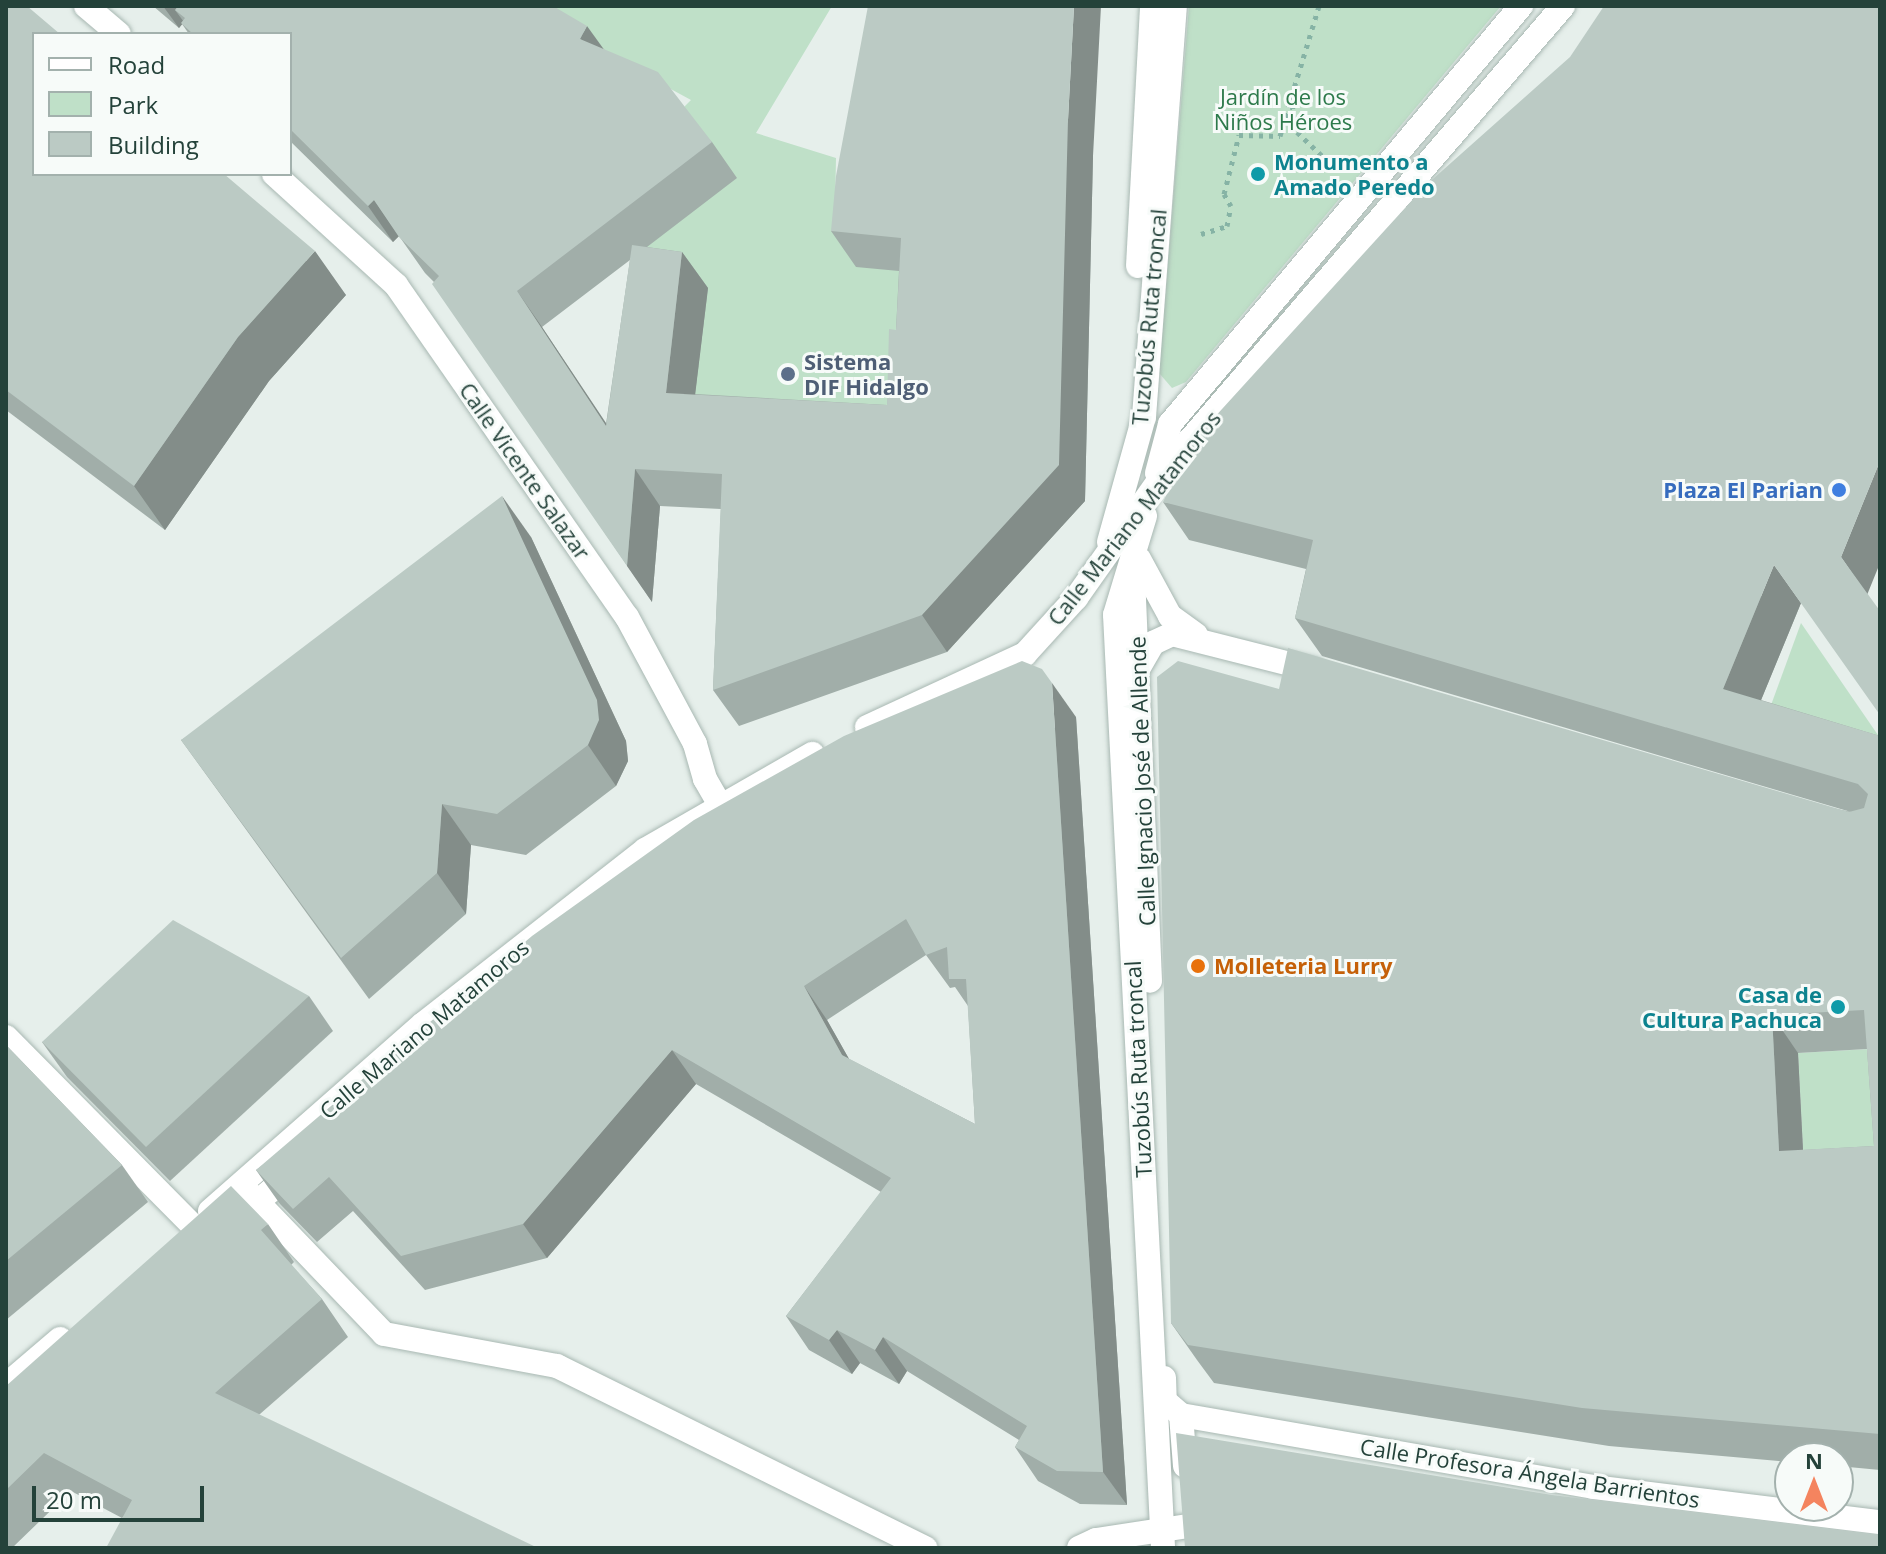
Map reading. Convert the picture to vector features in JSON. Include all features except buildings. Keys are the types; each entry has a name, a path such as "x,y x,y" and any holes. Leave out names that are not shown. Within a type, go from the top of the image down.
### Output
{"street":[{"path":"86,6 117,32"},
{"name":"Calle Ignacio José de Allende","path":"1152,6 1131,466 1165,1401 1181,1415 1189,1537"},
{"name":"Tuzobús Ruta troncal","path":"702,846 846,747 1033,667 1086,603 1144,417 1175,6"},
{"name":"Tuzobús Ruta troncal","path":"1151,494 1170,424 1521,6"},
{"name":"Calle Mariano Matamoros","path":"1100,566 1133,544 1151,494 1177,455 1563,6"},
{"name":"Calle Vicente Salazar","path":"276,176 396,285 627,617 695,744 705,779 722,808"},
{"path":"1133,544 1153,592 1170,616 1196,635"},
{"name":"Tuzobús Ruta troncal","path":"1133,544 1115,615 1162,1540"},
{"path":"1138,669 1153,643 1172,634 1196,635 1333,676"},
{"name":"Calle Mariano Matamoros","path":"169,1245 192,1225 250,1194 435,1014 645,850 846,747"},
{"path":"492,1002 613,907"},
{"path":"6,1037 155,1182 192,1225"},
{"path":"199,1251 250,1194 317,1151"},
{"path":"250,1194 384,1334 557,1366 926,1548"},
{"path":"6,1385 76,1325"},
{"path":"15,1409 79,1353"},
{"name":"Calle Profesora Ángela Barrientos","path":"1181,1415 1594,1487 1880,1522"},
{"path":"1079,1548 1096,1540 1189,1537"}],"path":[{"path":"1196,234 1227,226 1231,206 1224,194 1239,135 1280,136 1319,6"},
{"path":"1292,95 1297,132 1342,174"}],"green space":[{"path":"518,6 832,6 756,133 836,158 835,209 927,274 912,441 691,429 634,256 683,108 691,100"},
{"name":"Jardín de los Niños Héroes","path":"1189,6 1501,6 1186,382 1172,388 1159,373"},
{"path":"1801,623 1880,738 1767,716"},
{"path":"1870,1049 1880,1185 1805,1189 1798,1053"}],"place":[{"name":"Monumento a Amado Peredo","path":"1258,174"},
{"name":"Sistema DIF Hidalgo","path":"788,374"},
{"name":"Plaza El Parian","path":"1839,490"},
{"name":"Molleteria Lurry","path":"1198,966"},
{"name":"Casa de Cultura Pachuca","path":"1838,1007"}]}
